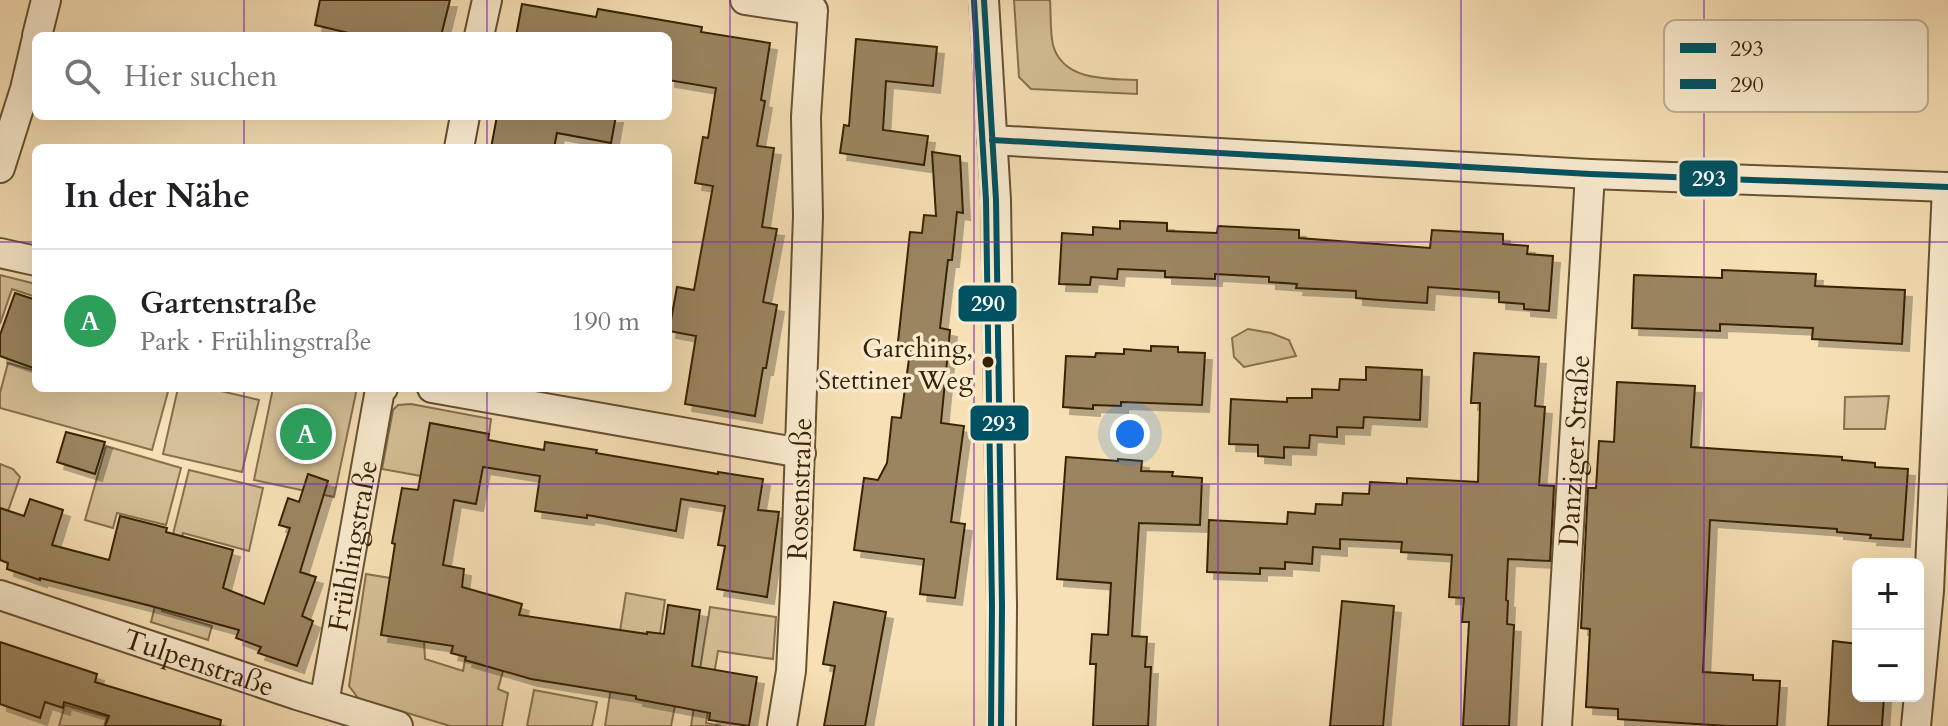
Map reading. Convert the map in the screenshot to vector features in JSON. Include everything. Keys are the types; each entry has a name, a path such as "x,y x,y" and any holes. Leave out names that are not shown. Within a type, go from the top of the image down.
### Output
{"street":[{"path":"38,32 46,0"},
{"path":"480,32 487,0"},
{"name":"Rosenstraße","path":"745,0 813,10 806,117 808,216 801,453 791,671 782,726"},
{"path":"984,0 996,200 1001,726"},
{"path":"0,168 32,59"},
{"path":"460,144 464,120"},
{"path":"992,140 1590,174 1947,187 1929,591 1916,726"},
{"name":"Danziger Straße","path":"1557,726 1590,174"},
{"path":"0,253 32,260"},
{"name":"Frühlingstraße","path":"324,703 380,392"},
{"path":"455,392 801,453"},
{"name":"Tulpenstraße","path":"0,595 398,726"}],"shaded area":[{"path":"1014,0 1050,0 1053,45 1066,66 1088,76 1137,80 1137,94 1031,89 1019,77"},
{"path":"0,275 32,283 32,296 12,289 0,324"},
{"path":"1248,329 1289,340 1296,356 1244,367 1234,357 1232,338"},
{"path":"8,363 32,370 32,392 168,392 152,450 0,408 0,393"},
{"path":"177,392 225,392 259,400 242,472 163,454"},
{"path":"272,392 356,392 334,497 254,480"},
{"path":"1889,396 1885,429 1844,429 1845,397"},
{"path":"411,404 491,419 489,434 430,423 421,476 382,469 393,410 398,405"},
{"path":"106,446 181,468 166,525 117,513 113,528 85,520"},
{"path":"0,464 13,469 20,477 8,511 0,508"},
{"path":"189,470 263,488 249,551 183,533 162,611 212,626 208,640 151,622"},
{"path":"366,574 390,578 424,641 425,659 463,671 465,660 503,671 498,689 508,693 502,726 450,726 358,698 349,686"},
{"path":"626,593 665,600 660,634 647,632 636,699 675,706 671,726 605,726"},
{"path":"710,607 776,617 773,659 718,651 706,723 721,726 691,726"},
{"path":"534,690 597,702 592,726 527,726"},
{"path":"65,705 107,717 104,726 59,726"}],"building":[{"path":"320,0 450,0 442,32 344,32 315,25"},
{"path":"522,4 596,17 598,9 702,27 701,32 770,43 757,146 774,148 762,227 777,229 763,302 777,305 755,416 685,404 696,336 672,332 677,287 694,290 713,186 695,183 703,137 708,138 716,88 672,81 672,32 517,32"},
{"path":"856,39 937,47 933,86 886,81 883,130 928,136 924,165 840,153 844,125 849,126"},
{"path":"496,120 615,120 611,143 557,133 555,144 492,144"},
{"path":"932,152 960,156 963,213 957,212 940,328 950,330 941,423 964,426 951,522 965,524 955,598 920,594 924,559 854,550 864,478 878,480 887,463 892,417 901,418 911,344 898,342 910,232 922,233 924,215 936,216"},
{"path":"1120,221 1167,223 1167,231 1217,233 1218,226 1299,230 1299,238 1430,248 1432,230 1503,234 1503,244 1528,246 1527,254 1553,256 1549,311 1524,309 1524,304 1499,302 1499,292 1428,287 1427,303 1356,298 1356,291 1296,288 1297,284 1269,282 1269,277 1215,274 1215,279 1165,277 1165,271 1118,269 1117,279 1091,277 1090,285 1059,284 1062,233 1093,235 1093,227 1120,229"},
{"path":"1722,270 1816,274 1815,286 1905,290 1902,344 1812,339 1813,328 1720,324 1720,331 1632,328 1634,275 1722,278"},
{"path":"15,293 32,299 32,368 0,356 0,335"},
{"path":"1151,346 1178,347 1178,352 1205,353 1202,405 1121,402 1121,406 1093,405 1093,409 1063,407 1066,356 1124,354 1124,349 1151,351"},
{"path":"1474,353 1539,357 1535,406 1545,407 1539,485 1554,486 1550,561 1508,559 1507,624 1514,625 1509,726 1463,726 1469,622 1462,622 1464,598 1449,597 1452,555 1401,552 1402,542 1340,539 1340,549 1313,547 1312,564 1285,562 1285,569 1260,568 1260,574 1207,572 1209,520 1287,524 1288,512 1315,514 1316,504 1342,505 1343,493 1369,494 1370,482 1407,484 1407,478 1478,482 1480,403 1471,403"},
{"path":"1366,367 1422,370 1420,420 1364,417 1363,428 1337,427 1337,437 1310,435 1309,448 1284,447 1284,458 1258,456 1258,445 1229,444 1231,399 1287,402 1287,398 1312,398 1312,389 1339,390 1340,379 1366,380"},
{"path":"1617,382 1695,386 1691,447 1842,457 1842,460 1875,463 1875,467 1908,469 1903,540 1870,538 1871,535 1837,532 1837,529 1710,520 1703,672 1753,675 1753,680 1780,681 1777,726 1618,719 1618,709 1586,707 1590,629 1581,628 1588,488 1596,488 1599,441 1614,442"},
{"path":"430,423 489,434 488,440 544,450 545,442 718,474 763,479 758,510 779,512 767,597 717,589 725,546 718,545 725,506 681,499 676,531 587,515 587,518 535,511 540,476 483,467 476,504 454,500 443,565 464,569 462,587 522,604 519,615 664,634 668,605 700,610 692,666 757,677 749,726 709,720 710,713 636,699 636,696 531,679 465,660 466,657 451,653 453,646 381,635 402,488 418,490"},
{"path":"66,432 105,442 95,474 57,462"},
{"path":"1066,457 1142,461 1141,471 1173,472 1172,476 1202,478 1200,525 1139,523 1132,636 1147,637 1145,667 1151,667 1148,726 1093,726 1096,664 1090,664 1092,634 1108,635 1111,583 1057,579"},
{"path":"308,474 328,481 300,572 316,577 302,616 313,621 297,666 258,653 261,647 236,638 239,630 40,580 7,569 8,563 0,560 0,508 24,516 30,499 63,510 52,545 109,560 120,516 233,550 223,588 264,604 290,528 279,525 288,498 299,502"},
{"path":"1342,601 1394,606 1383,726 1330,726"},
{"path":"834,602 886,612 865,726 824,726 835,666 823,664"},
{"path":"1833,641 1852,643 1852,702 1884,702 1882,726 1828,726"},
{"path":"0,642 97,674 95,682 221,720 220,726 105,726 109,716 64,702 63,708 45,702 40,718 0,704"}],"transit line":[{"name":"293","path":"984,0 996,200 1001,726"},
{"name":"290","path":"974,1 986,200 991,726"},
{"name":"293","path":"992,140 1590,174 1948,187"}],"place":[{"name":"Garching, Stettiner Weg","path":"988,362"},
{"name":"Gartenstraße","path":"306,434"}]}
